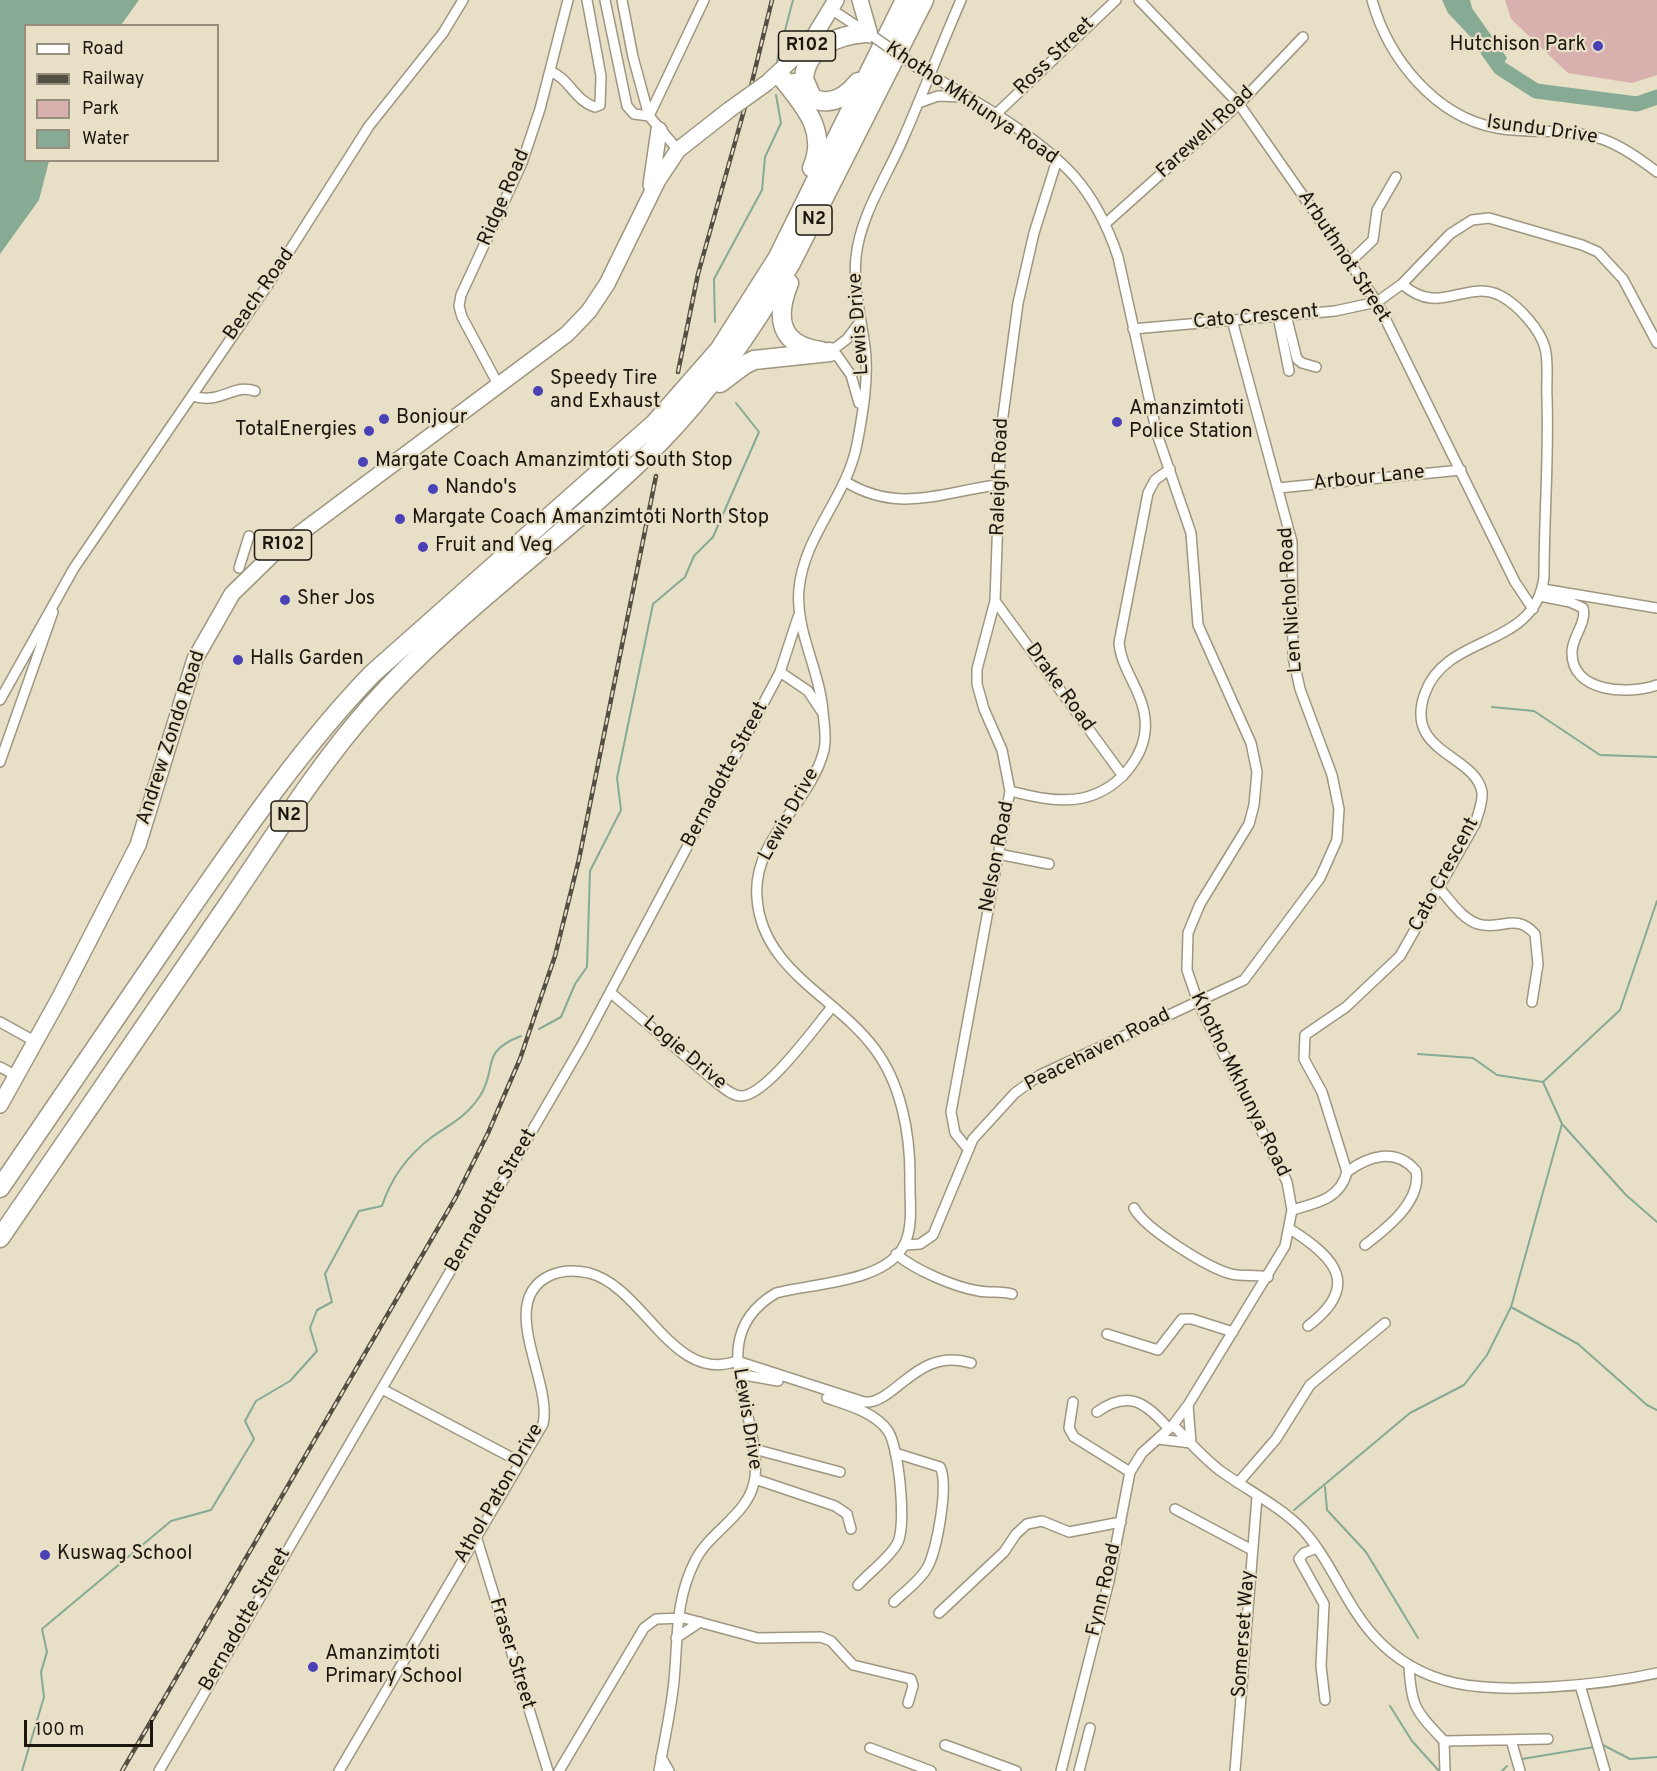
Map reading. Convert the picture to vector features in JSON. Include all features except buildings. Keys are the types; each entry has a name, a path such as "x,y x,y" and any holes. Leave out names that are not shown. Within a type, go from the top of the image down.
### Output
{"highway":[{"name":"N2","path":"0,1188 245,829 294,762 335,712 372,674 655,423 719,350 759,291 809,196 905,0"},
{"name":"N2","path":"0,1238 334,751 368,709 406,668 663,439 728,361 768,303 813,223 924,0"},
{"path":"780,72 838,39 870,35"},
{"path":"810,57 804,79 807,90 814,98"},
{"path":"780,72 802,92 830,102 844,97 875,60"},
{"path":"759,291 819,147 811,118 780,72"},
{"path":"813,223 782,302 782,323 784,330 798,344 832,351"},
{"path":"663,439 728,375 744,364 765,358 832,351"}],"main road":[{"path":"860,0 870,35"},
{"name":"Andrew Zondo Road","path":"0,1105 36,1042 138,845 195,659 232,594 275,552 567,334 589,311 618,265 648,199 678,150 780,72 810,43 834,4"},
{"path":"648,199 660,130"}],"street":[{"name":"Beach Road","path":"0,700 59,593 322,204 369,126 443,33 463,0"},
{"name":"Ridge Road","path":"499,386 462,317 459,306 461,294 522,163 550,71 568,0"},
{"path":"550,71 565,78 582,102 595,107 600,105 601,76 587,0"},
{"path":"605,0 627,106 634,114 649,116"},
{"path":"622,0 649,116 678,150"},
{"path":"649,116 704,0"},
{"path":"929,74 961,0"},
{"name":"Ross Street","path":"995,115 1116,0"},
{"name":"Arbuthnot Street","path":"1139,0 1239,104 1377,302 1520,592 1533,609"},
{"name":"Isundu Drive","path":"1372,0 1381,28 1401,63 1427,92 1453,111 1495,128 1578,133 1604,139 1634,155 1657,172"},
{"name":"Khotho Mkhunya Road","path":"834,4 870,35 918,68 995,115 1057,160 1088,195 1106,224 1118,257 1155,425 1193,541 1198,625 1251,743 1257,772 1254,806 1249,824 1200,904 1188,933 1187,970 1198,1002 1287,1182 1292,1210 1290,1229 1285,1246 1268,1276 1188,1405 1171,1427"},
{"name":"Farewell Road","path":"1106,224 1239,104 1302,37"},
{"name":"Lewis Drive","path":"659,1771 674,1680 677,1618 687,1576 708,1540 739,1511 751,1495 755,1479 754,1449 736,1361 744,1324 766,1299 800,1287 850,1279 869,1273 905,1245 909,1226 910,1164 900,1104 891,1076 874,1047 798,978 773,948 763,927 756,894 758,879 770,842 813,778 824,750 826,730 823,697 798,617 801,572 807,553 846,482 861,423 866,368 855,276 858,244 929,74"},
{"path":"639,80 649,89 661,89"},
{"path":"918,103 938,96 966,97"},
{"name":"Raleigh Road","path":"1010,791 1002,750 984,709 977,684 977,669 995,601 998,551 997,485 1001,431 1024,274 1057,160"},
{"path":"1350,262 1373,240 1377,210 1396,177"},
{"path":"1377,302 1402,284 1460,227 1482,219 1503,220 1582,245 1607,259 1623,279 1657,343"},
{"name":"Cato Crescent","path":"1347,1172 1322,1092 1304,1059 1305,1035 1346,1007 1400,956 1475,824 1482,802 1482,792 1471,774 1428,737 1421,719 1424,694 1434,674 1446,662 1502,634 1524,620 1533,609 1541,592 1547,412 1544,346 1536,330 1521,312 1501,296 1486,292 1429,300 1413,294 1402,284"},
{"name":"Cato Crescent","path":"1133,329 1335,311 1377,302"},
{"path":"1282,316 1297,359 1316,367"},
{"path":"1282,316 1289,371"},
{"name":"Len Nichol Road","path":"1198,1002 1250,975 1320,878 1337,840 1340,825 1332,775 1300,689 1293,657 1293,553 1278,488 1232,320"},
{"path":"860,322 847,339 832,351 851,375 857,388 861,423"},
{"path":"192,396 209,400 239,389 255,391"},
{"name":"Nelson Road","path":"968,1149 955,1133 951,1112 1010,791 1042,798 1084,798 1099,792 1123,776 1139,756 1145,720 1141,699 1120,655 1121,630 1148,493 1155,480 1170,469"},
{"name":"Arbour Lane","path":"1278,488 1461,470"},
{"path":"846,482 861,491 894,500 916,500 997,485"},
{"path":"239,568 249,536"},
{"path":"1541,592 1657,608"},
{"path":"1541,592 1583,608 1584,617 1572,653 1578,674 1589,683 1614,690 1646,689 1657,685"},
{"name":"Beach Road","path":"0,762 59,593"},
{"name":"Drake Road","path":"995,601 1123,776"},
{"name":"Bernadotte Street","path":"159,1771 611,993 780,672 798,617"},
{"path":"27,648 39,654"},
{"path":"780,672 808,692 823,714"},
{"path":"998,854 1049,864"},
{"path":"1440,889 1468,919 1477,924 1491,926 1510,922 1522,923 1535,934 1538,964 1532,1002"},
{"name":"Logie Drive","path":"611,993 717,1083 734,1095 742,1096 765,1085 832,1007"},
{"name":"Peacehaven Road","path":"905,1245 920,1244 933,1235 968,1149 985,1122 1028,1083 1198,1002"},
{"path":"0,1022 36,1042"},
{"path":"0,1067 17,1076"},
{"path":"1292,1210 1321,1202 1337,1192 1347,1172 1358,1164 1381,1155 1396,1157 1416,1171 1418,1180 1414,1192 1400,1215 1365,1245"},
{"path":"1134,1208 1145,1222 1212,1266 1235,1275 1268,1276"},
{"path":"1290,1229 1321,1252 1338,1272 1340,1280 1332,1305 1308,1326"},
{"path":"896,1254 915,1269 980,1292 998,1291 1012,1294"},
{"name":"Athol Paton Drive","path":"339,1771 543,1424 546,1412 545,1397 530,1350 528,1310 531,1292 541,1280 555,1273 570,1270 590,1273 618,1289 689,1359 716,1367 736,1361"},
{"path":"1107,1334 1158,1350 1182,1319 1192,1319 1233,1332"},
{"path":"1238,1483 1276,1439 1310,1385 1385,1323"},
{"path":"736,1361 839,1395 870,1402 885,1396 907,1376 932,1364 950,1359 971,1363"},
{"path":"739,1374 774,1379 852,1407 878,1420 887,1430 895,1453 901,1533 896,1545 858,1585"},
{"path":"382,1389 520,1462"},
{"path":"1097,1412 1116,1401 1139,1402 1151,1408 1220,1470 1283,1513 1303,1530 1317,1548 1350,1606 1374,1636 1409,1665 1454,1684 1486,1690 1580,1685 1657,1673"},
{"path":"1073,1402 1069,1428 1074,1437 1130,1472"},
{"path":"1188,1405 1191,1443"},
{"name":"Fynn Road","path":"1061,1771 1109,1581 1130,1472 1142,1453 1171,1427"},
{"path":"1158,1439 1191,1443"},
{"path":"754,1449 840,1472"},
{"path":"894,1602 925,1571 933,1558 944,1481 940,1467 895,1453"},
{"path":"755,1479 835,1506 847,1514 851,1529"},
{"name":"Somerset Way","path":"1235,1771 1257,1497"},
{"path":"1175,1509 1252,1550"},
{"path":"939,1613 1004,1552 1016,1534 1027,1524 1042,1521 1069,1532 1120,1522"},
{"name":"Fraser Street","path":"476,1536 548,1771"},
{"path":"1317,1548 1304,1553 1299,1559 1324,1604 1321,1666 1325,1700"},
{"path":"559,1771 644,1628 656,1619 677,1618 700,1622 759,1638 821,1637 831,1641 853,1665 911,1679 913,1686 908,1703"},
{"path":"676,1638 700,1622"},
{"path":"1409,1665 1410,1689 1414,1706 1422,1720 1444,1741 1445,1770"},
{"path":"1580,1685 1605,1771"},
{"path":"1078,1771 1090,1728"},
{"path":"1444,1741 1548,1739"},
{"path":"1511,1740 1520,1771"},
{"path":"945,1745 1016,1771"},
{"path":"870,1749 931,1771"},
{"path":"662,1757 669,1771"}],"green space":[{"name":"Hutchison Park","path":"1505,0 1657,0 1657,75 1632,83 1568,73 1511,19"}],"water":[{"path":"0,0 139,0 122,24 24,24 24,162 49,162 39,200 0,254"},
{"path":"1442,0 1470,0 1472,8 1507,58 1500,68 1448,13"}],"waterway":[{"path":"777,61 793,0"},
{"path":"1488,51 1500,68 1536,91 1637,104 1657,97"},
{"path":"715,322 714,279 762,190 765,157 781,123 776,95"},
{"path":"539,1029 561,1017 575,984 587,967 590,871 621,810 617,778 653,604 685,577 694,556 713,537 759,432 736,403"},
{"path":"1492,707 1534,711 1600,755 1657,757"},
{"path":"1294,1510 1410,1413 1464,1385 1487,1355 1511,1307 1562,1124 1543,1082 1620,1010 1657,901"},
{"path":"22,1771 44,1697 41,1672 47,1652 42,1629 171,1521 211,1510 254,1439 245,1421 256,1401 290,1381 317,1351 310,1328 317,1310 332,1302 325,1274 359,1211 382,1206 390,1186 408,1159 423,1144 469,1109 485,1086 494,1055 499,1048 521,1036"},
{"path":"1418,1054 1473,1058 1497,1075 1543,1082"},
{"path":"1563,1125 1626,1195 1657,1222"},
{"path":"1511,1307 1578,1344 1647,1405 1657,1410"},
{"path":"1325,1487 1327,1510 1366,1552 1418,1638"},
{"path":"1390,1706 1412,1741 1439,1771"},
{"path":"1603,1745 1630,1759 1657,1757"},
{"path":"1522,1759 1594,1747"},
{"path":"1502,1771 1507,1766"}],"railway":[{"path":"678,372 698,274 752,82 772,0"},
{"path":"122,1771 456,1197 488,1133 520,1059 555,956 579,859 656,476"}],"place":[{"name":"Hutchison Park","path":"1598,46"},
{"name":"Speedy Tire and Exhaust","path":"538,391"},
{"name":"Bonjour","path":"384,419"},
{"name":"Amanzimtoti Police Station","path":"1117,422"},
{"name":"TotalEnergies","path":"369,431"},
{"name":"Margate Coach Amanzimtoti South Stop","path":"363,462"},
{"name":"Nando's","path":"433,489"},
{"name":"Margate Coach Amanzimtoti North Stop","path":"400,519"},
{"name":"Fruit and Veg","path":"423,547"},
{"name":"Sher Jos","path":"285,600"},
{"name":"Halls Garden","path":"238,660"},
{"name":"Kuswag School","path":"45,1555"},
{"name":"Amanzimtoti Primary School","path":"313,1667"}]}
